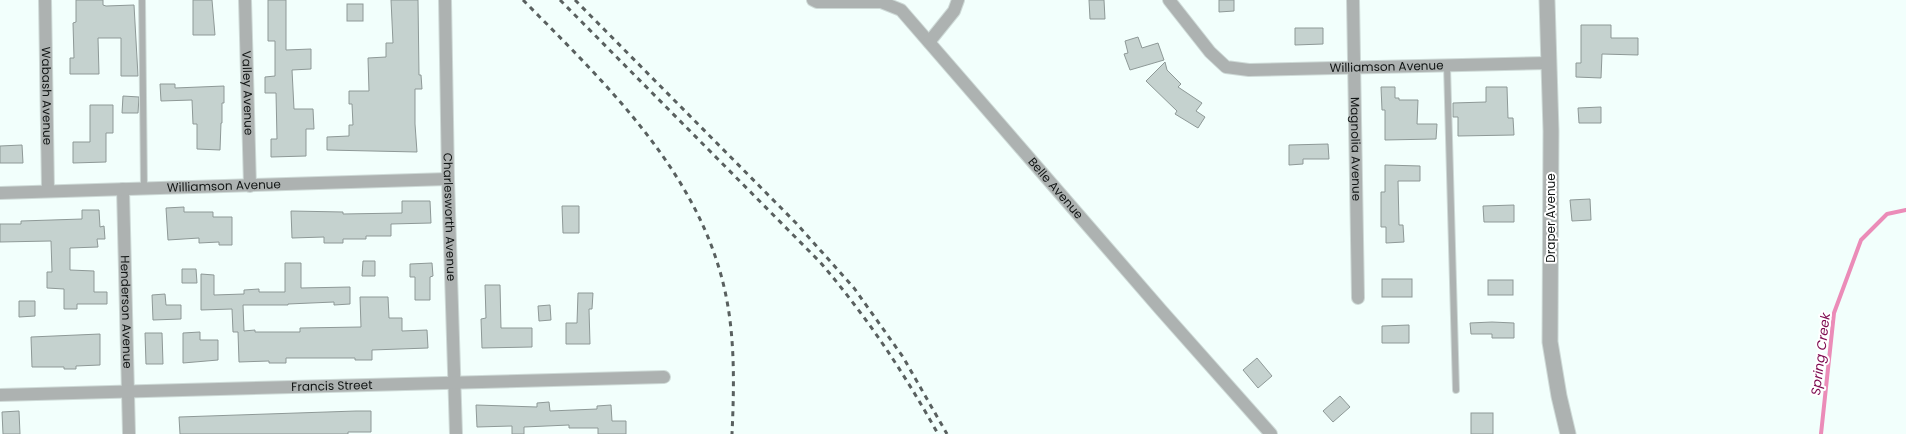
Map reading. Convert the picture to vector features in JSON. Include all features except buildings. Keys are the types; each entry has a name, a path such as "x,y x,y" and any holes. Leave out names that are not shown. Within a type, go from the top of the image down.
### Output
{"street":[{"name":"Wabash Avenue","path":"45,0 48,191"},
{"name":"Valley Avenue","path":"245,0 250,186"},
{"name":"Charlesworth Avenue","path":"445,0 448,179 456,434"},
{"name":"Belle Avenue","path":"813,0 817,2 881,2 901,10 1161,310 1271,434"},
{"path":"930,42 954,12 958,0"},
{"name":"Williamson Avenue","path":"1169,0 1210,52 1226,67 1249,70 1353,69 1548,63"},
{"name":"Magnolia Avenue","path":"1352,0 1358,298"},
{"name":"Draper Avenue","path":"1547,0 1551,131 1550,342 1559,396 1568,434"},
{"name":"Williamson Avenue","path":"0,193 448,179"},
{"name":"Henderson Avenue","path":"123,189 130,434"},
{"name":"Francis Street","path":"0,395 455,381 664,377"}],"lane":[{"path":"142,0 144,189"},
{"path":"1447,66 1456,390"}],"waterway":[{"name":"Spring Creek","path":"1821,434 1834,313 1861,240 1887,214 1906,210"}],"railway":[{"path":"523,0 619,100 648,136 675,174 697,214 715,256 730,317 733,367 732,434"},
{"path":"560,0 820,262 884,345 938,434"},
{"path":"575,0 796,223 854,288 903,357 947,434"}]}
